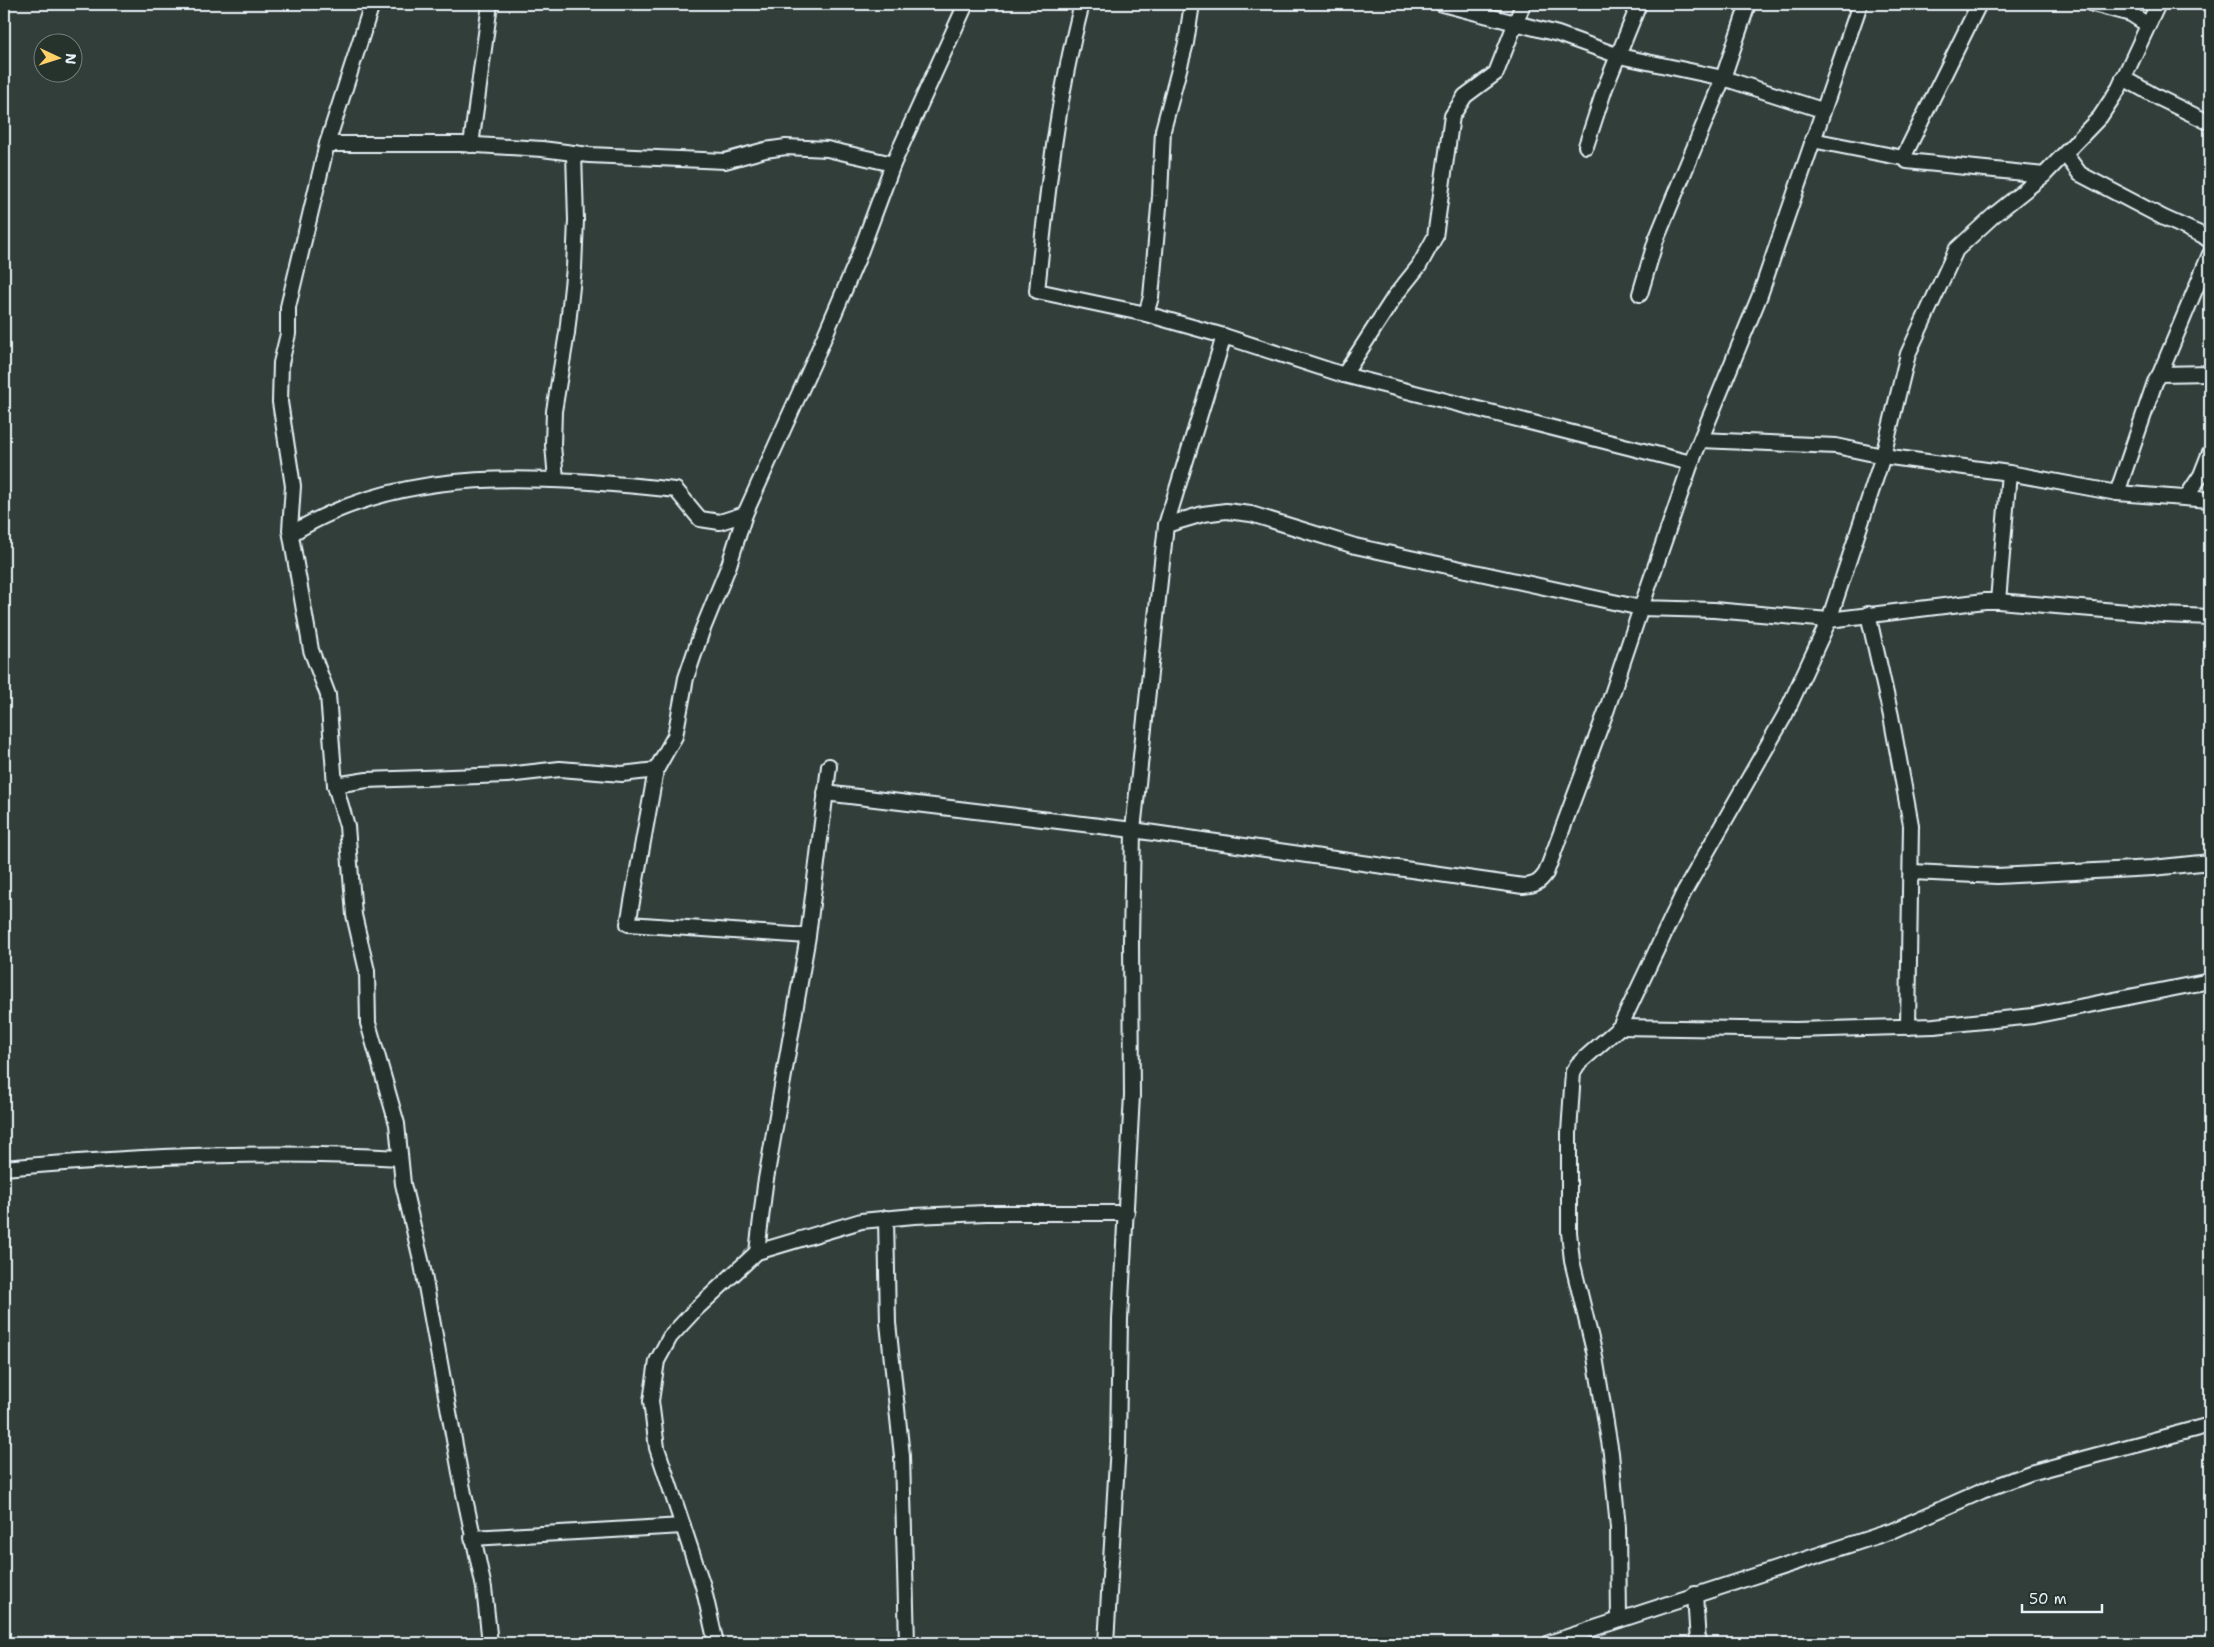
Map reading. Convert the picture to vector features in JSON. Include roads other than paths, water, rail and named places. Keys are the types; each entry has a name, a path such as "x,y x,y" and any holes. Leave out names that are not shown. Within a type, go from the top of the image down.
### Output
{"street":[{"path":"372,4 327,144 288,307 288,334 281,363 280,402 293,486 291,534 311,650 328,695 336,785 347,826 354,916 366,971 368,1023 397,1124 400,1158 472,1538 484,1588 490,1643"},
{"path":"471,145 490,4"},
{"path":"808,936 628,924 656,770 674,736 686,678 702,631 729,565 745,514 858,258 892,164 966,4"},
{"path":"1082,4 1068,57 1057,126 1037,291 1146,314 1224,336 1344,375 1690,463"},
{"path":"1146,314 1151,297 1160,196 1163,130 1186,42 1192,4"},
{"path":"1442,4 1558,34 1619,56 1723,78 1822,110"},
{"path":"1344,375 1395,296 1419,266 1434,237 1452,116 1465,96 1496,73 1523,4"},
{"path":"1586,146 1605,88 1639,4"},
{"path":"1640,294 1656,240 1723,78 1748,4"},
{"path":"825,792 1133,830 1523,886 1532,886 1539,882 1546,874 1607,708 1690,463 1760,295 1860,4"},
{"path":"1904,158 1979,4"},
{"path":"2092,4 2130,14 2148,25"},
{"path":"1619,1620 1616,1490 1594,1351 1572,1261 1569,1232 1568,1181 1573,1072 1578,1064 1620,1027 1684,892 1785,715 1829,620 1883,456 1908,354 1956,250 1994,215 2044,175 2100,117 2123,78 2158,4"},
{"path":"2123,78 2210,123"},
{"path":"1812,140 1904,158 1907,161 2044,175"},
{"path":"327,144 471,145 574,153 725,161 765,150 786,147 827,149 892,164"},
{"path":"556,479 553,446 554,410 574,268 576,220 574,153"},
{"path":"2065,154 2080,174 2164,218 2202,235 2210,241"},
{"path":"2117,493 2155,382 2210,254"},
{"path":"1106,1643 1118,1445 1120,1319 1132,1095 1131,941 1133,830 1166,525 1224,336"},
{"path":"2160,374 2210,373"},
{"path":"1701,440 1836,446 1883,456 2009,473 2117,493 2210,500"},
{"path":"2186,498 2201,475 2210,452"},
{"path":"1998,601 2009,473"},
{"path":"291,534 318,517 362,501 408,489 475,479 556,479 676,490 700,519 720,522 745,514"},
{"path":"1166,525 1226,511 1251,514 1355,546 1641,608 1714,610 1829,620 1985,600 2163,615 2210,617"},
{"path":"1868,614 1891,716 1911,825 1912,872 1908,1027"},
{"path":"757,1252 765,1185 808,936 829,766"},
{"path":"336,785 367,780 507,775 560,770 622,774 656,770"},
{"path":"1912,872 1997,876 2153,868 2210,862"},
{"path":"1620,1027 1795,1030 1908,1027 2033,1016 2210,981"},
{"path":"4,1168 132,1159 281,1154 400,1158"},
{"path":"716,1643 703,1586 657,1448 651,1401 657,1361 670,1337 694,1311 757,1252 861,1220 986,1213 1127,1212"},
{"path":"886,1218 888,1323 902,1456 906,1643"},
{"path":"1549,1643 1892,1531 1982,1491 2030,1473 2210,1425"},
{"path":"472,1538 683,1526"},
{"path":"1695,1594 1698,1643"}]}
